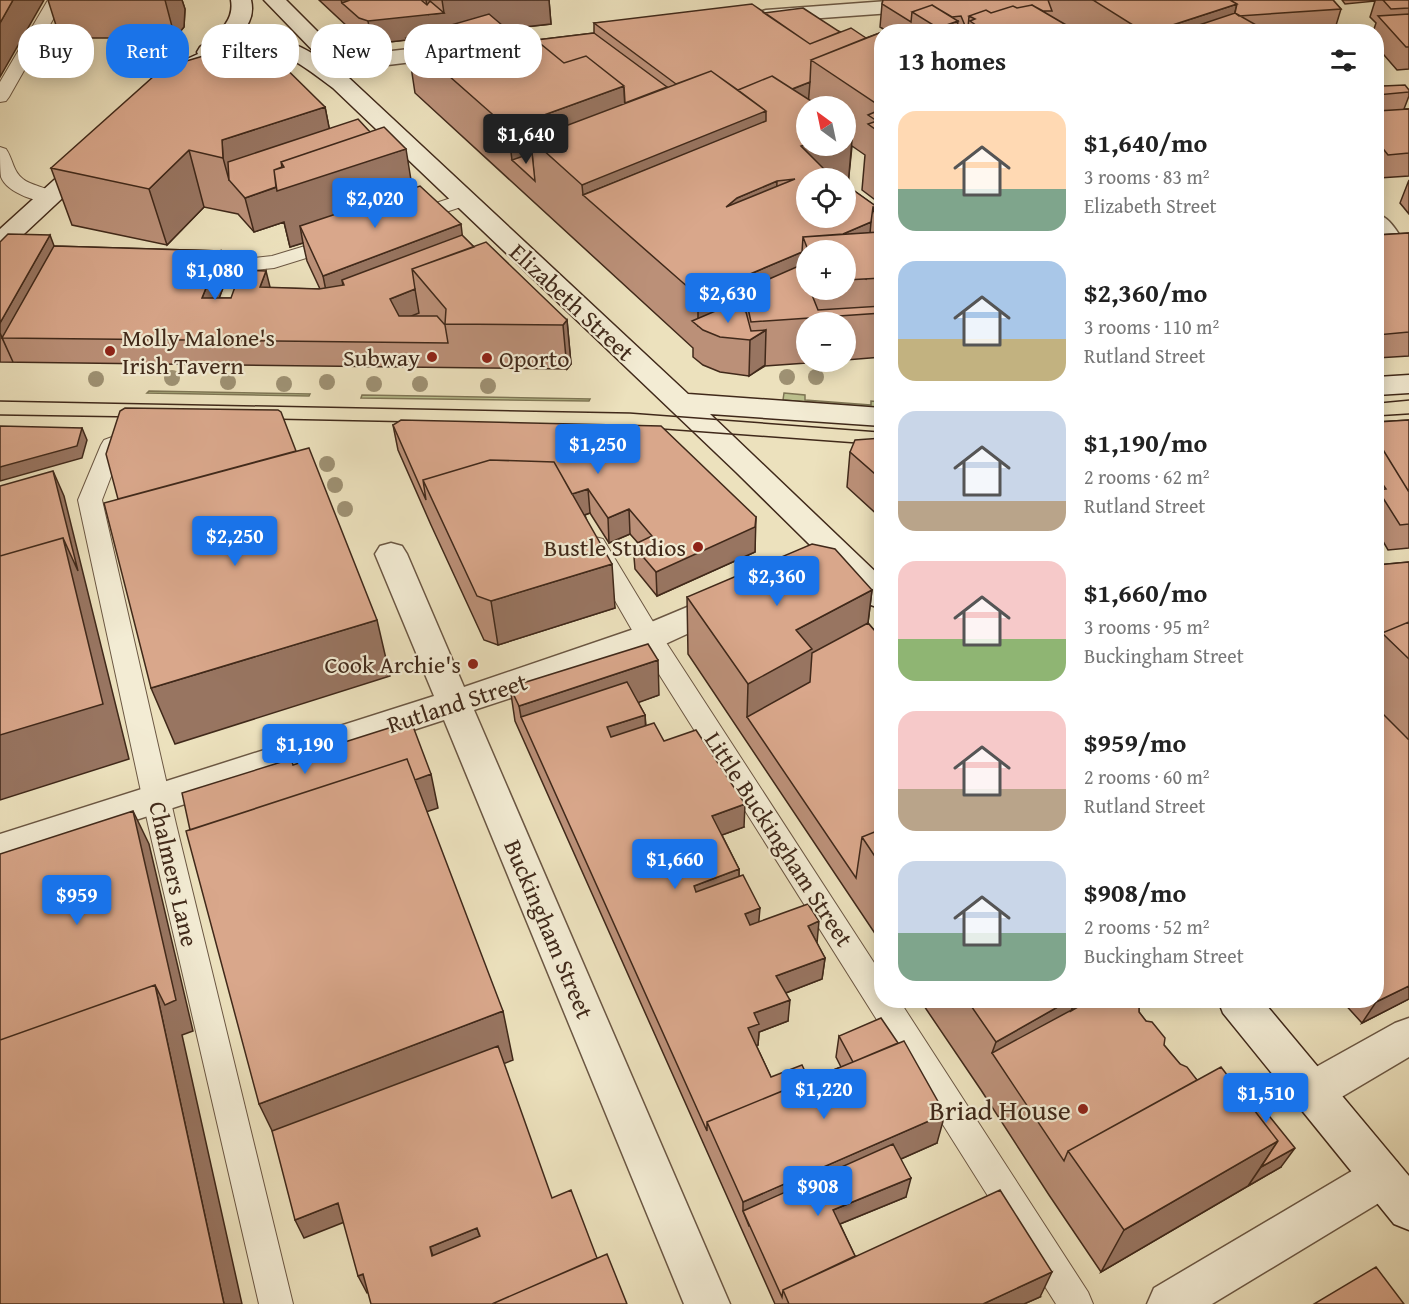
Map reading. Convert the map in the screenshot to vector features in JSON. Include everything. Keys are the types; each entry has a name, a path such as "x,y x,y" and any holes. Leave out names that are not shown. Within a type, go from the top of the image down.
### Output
{"street":[{"path":"176,81 241,21 244,10 240,0"},
{"name":"Elizabeth Street","path":"274,0 311,41"},
{"path":"772,0 793,13"},
{"path":"745,19 817,11 989,0"},
{"path":"817,11 845,30"},
{"path":"195,64 234,46 256,43 275,43 311,58"},
{"name":"Elizabeth Street","path":"345,78 463,200 679,403 821,559 874,592"},
{"path":"3,251 49,197 108,143"},
{"path":"1384,386 1409,384"},
{"path":"679,403 874,416"},
{"name":"Buckingham Street","path":"391,554 707,1304"},
{"name":"Rutland Street","path":"0,849 575,664 649,637 754,590"},
{"path":"1244,1008 1409,1209"},
{"path":"1313,1091 1409,1036"},
{"path":"1170,1304 1382,1177"}],"lane":[{"path":"0,97 56,0"},
{"path":"0,153 10,179 28,190 49,197"},
{"path":"386,226 463,200"},
{"path":"176,264 244,265 274,262 352,237"},
{"name":"Chalmers Lane","path":"112,445 90,500 156,799 276,1304"},
{"name":"Little Buckingham Street","path":"582,524 649,637 874,988"},
{"name":"Little Buckingham Street","path":"887,1008 1076,1304"}],"green space":[{"path":"149,391 310,394 309,396 147,393"},
{"path":"784,393 805,395 805,400 871,405 871,401 874,401 874,407 783,400"},
{"path":"362,395 590,399 589,401 361,398"}],"building":[{"path":"0,0 13,0 0,23"},
{"path":"350,0 421,0 427,5 430,1 444,13 368,21 359,18 342,3"},
{"path":"883,0 1048,0 1052,11 1043,11 1032,5 1017,8 1013,6 991,13 986,10 969,16 968,24 964,24 961,16 952,17 932,5 912,12 911,22 882,4"},
{"path":"1093,0 1230,0 1237,4 1176,24 1131,24"},
{"path":"1230,0 1333,0 1341,9 1239,16 1235,13 1237,4"},
{"path":"1383,0 1409,0 1409,8 1391,9"},
{"path":"752,4 810,44 851,28 866,38 811,60 810,82 792,89 772,76 738,90 711,71 676,84 594,23"},
{"path":"932,5 958,21 949,24 932,24 912,12"},
{"path":"1032,5 1064,24 974,24 970,21 975,19 969,16 986,10 991,13 1013,6 1017,8"},
{"path":"803,8 840,32 810,44 764,13"},
{"path":"1235,13 1254,24 1202,24"},
{"path":"489,14 501,24 454,24"},
{"path":"1409,14 1409,47 1406,47 1378,16"},
{"path":"594,33 667,87 625,103 624,86 586,56 564,63 542,45 542,39"},
{"path":"874,35 874,102 811,60"},
{"path":"542,45 564,63 586,56 624,86 508,128 451,78 542,78"},
{"path":"201,57 201,78 296,78 325,107 222,140 223,158 189,150 149,189 51,168 152,78 189,78 189,60"},
{"path":"711,71 766,111 582,185 531,139"},
{"path":"772,76 803,96 796,96 796,156 811,156 823,168 796,168 796,228 856,228 856,192 874,205 871,222 843,234 803,237 803,240 796,240 796,255 698,296 583,195 766,121 766,111 738,90","holes":["795,179 726,207 737,198 777,181"]},
{"path":"1405,85 1409,92 1384,94 1384,86"},
{"path":"1409,109 1409,153 1388,155 1384,150 1384,111"},
{"path":"358,119 370,132 281,162 282,167 274,170 276,187 245,198 229,180 228,162"},
{"path":"384,127 406,149 277,191 274,170 284,167 281,162"},
{"path":"532,153 535,181 512,160"},
{"path":"420,186 461,224 323,276 300,226"},
{"path":"874,232 874,278 856,279 856,240 804,240 803,237"},
{"path":"1409,233 1409,332 1384,334 1384,235"},
{"path":"8,234 50,235 0,323 0,242"},
{"path":"462,235 474,247 412,269 415,289 390,299 399,316 437,316 445,325 448,343 2,338 54,246 221,251 202,298 231,298 241,270 266,271 260,287 319,289 344,285 342,280"},
{"path":"486,242 567,320 563,325 445,324 446,309 412,269"},
{"path":"796,267 796,300 814,300 818,310 874,306 874,314 796,312 796,319 751,322 744,290"},
{"path":"727,306 738,307 746,312 751,331 766,330 750,340 720,337 703,330 692,321"},
{"path":"125,408 278,410 281,412 296,451 118,499 106,454 120,411"},
{"path":"401,420 661,426 756,517 755,527 656,572 633,545 652,536 629,509 608,518 588,489 572,494 554,462 490,460 423,480 426,500 393,425"},
{"path":"1409,420 1409,492 1384,451 1384,422"},
{"path":"0,426 82,428 77,446 0,467"},
{"path":"874,439 874,473 850,452 855,440"},
{"path":"309,448 377,620 151,688 104,503"},
{"path":"1384,451 1409,492 1409,524 1400,525 1384,500 1384,489 1386,489 1384,486"},
{"path":"490,460 554,462 612,564 491,601 477,596 423,480"},
{"path":"53,471 78,571 63,538 0,556 0,486"},
{"path":"63,538 103,704 0,735 0,556"},
{"path":"812,544 835,549 872,590 796,630 812,649 748,684 687,597"},
{"path":"1409,562 1409,622 1384,632 1384,564"},
{"path":"1409,622 1409,659 1384,635 1384,632"},
{"path":"868,623 874,630 874,832 862,837 856,878 747,717 810,682 812,653"},
{"path":"648,644 658,660 519,706 510,687"},
{"path":"627,682 645,715 607,727 611,737 654,723 664,741 696,730 745,804 712,816 739,869 694,886 696,892 743,875 760,908 745,914 750,925 808,904 819,921 808,926 825,958 776,976 790,1000 754,1013 759,1024 748,1028 771,1077 802,1065 809,1080 707,1122 707,1131 521,717"},
{"path":"1384,715 1409,740 1409,986 1384,998"},
{"path":"411,721 431,774 415,780 407,759 190,830 182,793 291,759 293,765 308,760 307,754"},
{"path":"407,759 503,1011 259,1104 186,831"},
{"path":"133,811 176,1000 165,1005 155,985 0,1040 0,854"},
{"path":"874,832 874,855 862,837"},
{"path":"155,985 224,1304 0,1304 0,1040"},
{"path":"973,1008 1056,1008 996,1042"},
{"name":"Briad House","path":"1075,1008 1139,1008 1139,1012 1146,1021 1152,1022 1165,1038 1164,1045 1197,1080 1068,1151 1064,1161 992,1053"},
{"path":"881,1018 898,1043 853,1062 839,1036"},
{"path":"904,1041 945,1114 743,1202 707,1122"},
{"path":"498,1046 552,1198 571,1190 597,1258 492,1304 371,1304 363,1274 358,1276 338,1203 295,1220 272,1131","holes":["477,1228 480,1236 432,1256 430,1247"]},
{"path":"1221,1067 1278,1141 1124,1230 1068,1151"},
{"path":"1237,1076 1295,1148 1261,1167 1278,1141 1231,1080"},
{"path":"893,1144 911,1178 833,1210 855,1256 783,1290 782,1297 743,1211"},
{"path":"1000,1190 1052,1272 983,1304 789,1304 783,1290"},
{"path":"607,1254 627,1304 492,1304"},
{"path":"1376,1267 1404,1304 1314,1304"}],"tram line":[{"path":"1384,402 1409,400"},
{"path":"0,401 630,413 874,431"},
{"path":"1384,416 1409,414"},
{"path":"0,415 133,417"},
{"path":"268,419 415,422"},
{"path":"649,428 874,444"}],"place":[{"name":"Molly Malone's Irish Tavern","path":"110,351"},
{"name":"Subway","path":"432,357"},
{"name":"Oporto","path":"487,358"},
{"name":"Bustle Studios","path":"698,547"},
{"name":"Cook Archie's","path":"473,664"},
{"name":"Briad House","path":"1083,1109"}]}
